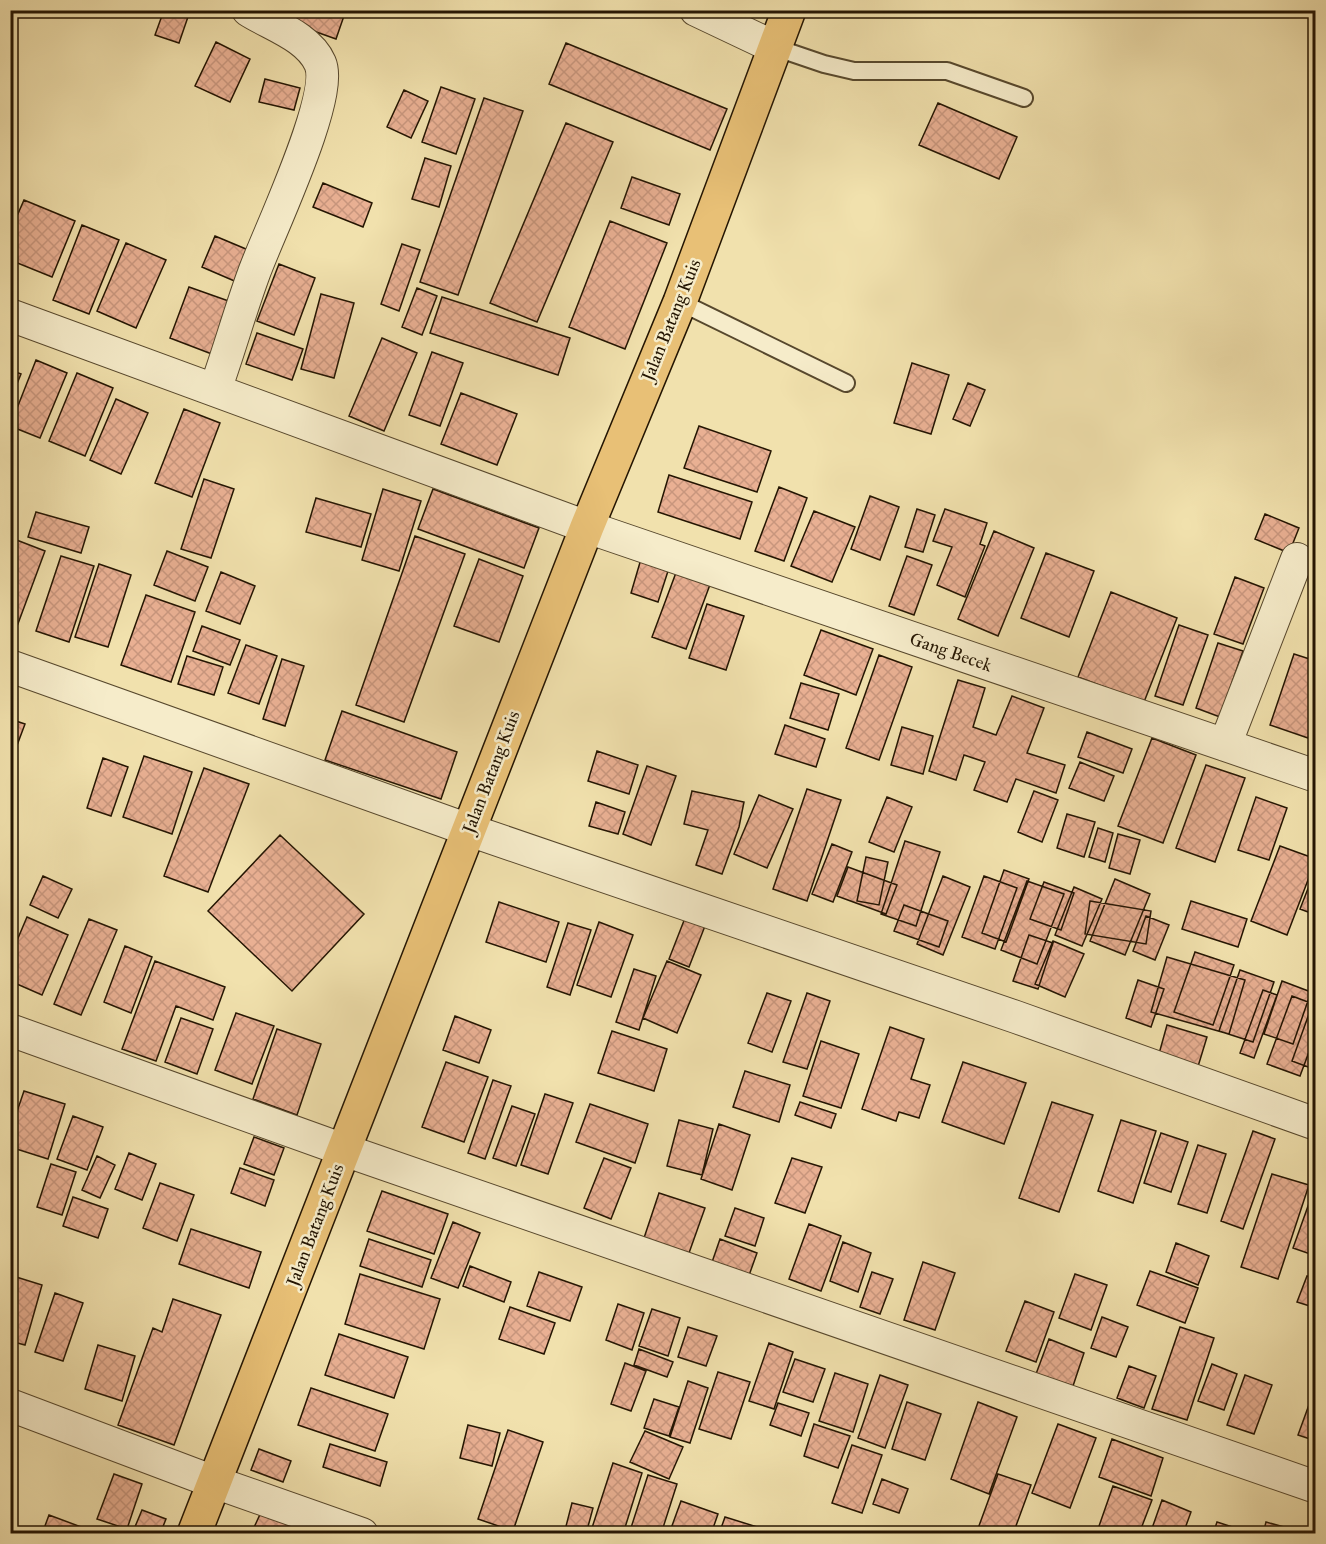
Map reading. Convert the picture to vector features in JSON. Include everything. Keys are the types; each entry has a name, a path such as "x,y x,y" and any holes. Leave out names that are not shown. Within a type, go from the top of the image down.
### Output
{"main road":[{"name":"Jalan Batang Kuis","path":"194,1533 587,527 680,302 789,10"}],"street":[{"path":"215,390 254,272 314,121 322,77 321,65 307,45 248,10"},
{"path":"696,10 774,47"},
{"name":"Gang Becek","path":"10,315 587,527 1316,776"},
{"path":"1225,745 1297,559"},
{"path":"10,666 469,830 1016,1017 1316,1124"},
{"path":"10,1030 344,1150 1316,1487"},
{"path":"10,1405 214,1482 362,1533"}],"lane":[{"path":"774,47 824,64 854,71 947,71 1024,98"},
{"path":"680,302 846,383"}],"building":[{"path":"164,10 190,11 179,43 155,35"},
{"path":"280,10 346,10 336,39 277,18"},
{"path":"216,42 250,59 230,102 195,86"},
{"path":"566,43 727,109 710,150 549,84"},
{"path":"265,79 300,88 294,110 259,102"},
{"path":"441,87 475,99 456,154 422,142"},
{"path":"404,90 428,101 411,138 387,127"},
{"path":"484,98 523,111 458,295 420,282"},
{"path":"938,103 1017,137 999,179 919,145"},
{"path":"566,123 613,142 537,322 490,303"},
{"path":"425,158 451,166 439,207 412,199"},
{"path":"632,177 680,194 669,225 621,208"},
{"path":"323,183 372,203 363,227 313,207"},
{"path":"24,200 75,221 52,277 10,260 10,232"},
{"path":"610,221 667,243 625,349 569,327"},
{"path":"82,225 119,240 89,314 53,300"},
{"path":"215,236 253,252 239,283 202,267"},
{"path":"126,243 166,260 136,328 97,311"},
{"path":"402,244 420,250 399,311 381,304"},
{"path":"279,264 315,278 294,335 257,321"},
{"path":"189,287 237,304 217,356 170,338"},
{"path":"417,288 437,296 422,335 402,327"},
{"path":"321,294 354,303 334,378 301,369"},
{"path":"442,297 570,338 558,375 430,333"},
{"path":"257,333 303,349 292,380 246,364"},
{"path":"382,338 417,353 384,431 349,416"},
{"path":"432,352 463,363 440,426 409,415"},
{"path":"36,360 67,373 40,438 10,426"},
{"path":"912,363 949,375 931,434 894,423"},
{"path":"10,370 21,374 10,401"},
{"path":"77,373 113,388 85,456 49,441"},
{"path":"968,383 985,390 970,426 953,419"},
{"path":"461,393 517,414 497,465 441,444"},
{"path":"116,399 148,413 121,474 90,460"},
{"path":"184,409 220,423 192,497 155,483"},
{"path":"699,426 771,451 757,492 684,468"},
{"path":"669,475 752,502 740,539 658,512"},
{"path":"204,479 234,489 211,558 181,549"},
{"path":"779,487 807,498 784,561 755,551"},
{"path":"383,489 421,501 399,571 362,560"},
{"path":"433,489 539,528 524,568 418,529"},
{"path":"870,496 899,507 880,560 851,549"},
{"path":"316,498 371,514 361,547 306,532"},
{"path":"917,509 935,515 923,552 905,547"},
{"path":"945,509 987,523 980,544 985,546 965,597 937,585 952,547 933,541"},
{"path":"814,511 855,527 832,582 791,566"},
{"path":"36,512 89,527 81,553 28,537"},
{"path":"1265,514 1299,528 1289,553 1255,539"},
{"path":"994,531 1034,548 998,636 958,619"},
{"path":"415,536 465,554 404,722 356,705"},
{"path":"14,539 45,551 16,629 10,627 10,549"},
{"path":"167,551 208,567 195,601 154,585"},
{"path":"1046,553 1094,571 1069,637 1021,618"},
{"path":"61,556 94,566 69,642 36,631"},
{"path":"907,556 932,565 914,615 889,606"},
{"path":"479,559 523,576 499,642 454,626"},
{"path":"641,559 669,568 658,602 631,593"},
{"path":"99,564 131,575 108,647 75,637"},
{"path":"677,570 711,582 686,649 652,637"},
{"path":"221,572 255,586 240,624 206,611"},
{"path":"1235,577 1264,588 1243,644 1214,634"},
{"path":"1111,592 1177,618 1144,702 1078,677"},
{"path":"146,595 195,612 171,682 121,665"},
{"path":"707,604 744,616 726,670 689,658"},
{"path":"1179,625 1208,635 1183,705 1155,696"},
{"path":"202,626 240,640 230,665 193,651"},
{"path":"821,630 873,649 856,695 804,675"},
{"path":"1218,643 1243,651 1220,717 1196,708"},
{"path":"246,645 277,656 259,704 228,693"},
{"path":"1294,654 1316,661 1316,716 1308,738 1270,725"},
{"path":"879,655 912,667 879,760 846,748"},
{"path":"187,656 223,667 214,695 178,684"},
{"path":"282,659 304,666 285,726 263,719"},
{"path":"958,680 985,688 973,727 996,735 1012,696 1044,708 1027,753 1065,765 1056,793 1016,779 1007,802 974,790 985,762 964,755 956,780 929,771"},
{"path":"801,683 839,694 828,730 790,718"},
{"path":"342,711 457,752 441,799 325,760"},
{"path":"10,719 25,724 10,764"},
{"path":"785,725 825,739 816,767 775,754"},
{"path":"902,727 933,736 923,774 891,765"},
{"path":"1087,732 1132,749 1123,773 1078,757"},
{"path":"1152,738 1196,755 1163,843 1118,826"},
{"path":"597,751 638,765 629,794 588,781"},
{"path":"144,756 192,772 172,834 123,817"},
{"path":"103,758 128,767 111,816 87,808"},
{"path":"1080,762 1114,776 1104,801 1069,788"},
{"path":"1206,765 1245,778 1215,862 1176,848"},
{"path":"647,766 676,776 651,845 623,834"},
{"path":"204,768 249,784 208,892 164,876"},
{"path":"807,789 841,800 807,901 773,889"},
{"path":"692,791 744,802 739,827 722,874 696,865 708,830 684,824"},
{"path":"1034,791 1058,800 1042,842 1018,832"},
{"path":"759,795 793,809 767,868 734,854"},
{"path":"887,797 912,807 894,852 869,842"},
{"path":"1256,797 1287,808 1269,860 1238,850"},
{"path":"596,802 625,812 618,834 589,826"},
{"path":"1067,814 1095,822 1084,857 1057,848"},
{"path":"1098,828 1113,833 1105,862 1089,857"},
{"path":"1118,834 1140,840 1130,874 1109,868"},
{"path":"280,835 364,914 292,991 208,911"},
{"path":"905,841 940,852 916,926 881,914"},
{"path":"832,844 852,852 833,902 812,894"},
{"path":"1280,846 1316,859 1287,935 1251,921"},
{"path":"866,857 888,862 879,905 857,901"},
{"path":"848,867 897,885 886,914 837,896"},
{"path":"1316,868 1316,915 1300,909"},
{"path":"1004,870 1029,879 1006,942 982,933"},
{"path":"43,876 72,889 58,918 30,905"},
{"path":"943,876 970,887 943,955 917,944"},
{"path":"984,876 1017,888 995,949 962,937"},
{"path":"1115,879 1150,894 1125,955 1090,941"},
{"path":"1027,881 1064,894 1037,964 1001,950"},
{"path":"1044,882 1074,893 1061,930 1030,919"},
{"path":"1074,887 1102,899 1082,946 1055,935"},
{"path":"1090,901 1151,911 1146,944 1085,934"},
{"path":"1191,901 1247,919 1238,947 1182,929"},
{"path":"499,902 559,922 546,962 486,942"},
{"path":"904,905 948,921 939,947 894,931"},
{"path":"1146,916 1169,925 1155,960 1133,951"},
{"path":"27,917 68,935 42,995 10,981 10,957"},
{"path":"685,918 705,926 689,967 669,959"},
{"path":"89,919 117,930 81,1015 54,1004"},
{"path":"599,922 633,935 611,997 577,985"},
{"path":"568,923 591,930 570,995 547,987"},
{"path":"1029,935 1053,943 1038,989 1013,981"},
{"path":"1053,941 1084,954 1065,997 1035,984"},
{"path":"125,946 152,957 131,1013 104,1002"},
{"path":"1195,952 1234,965 1213,1025 1174,1012"},
{"path":"1167,957 1245,980 1229,1034 1151,1012"},
{"path":"155,961 225,987 213,1020 176,1006 156,1061 122,1049"},
{"path":"667,961 701,975 677,1033 643,1018"},
{"path":"634,969 656,976 639,1030 616,1022"},
{"path":"1240,970 1274,982 1253,1042 1219,1031"},
{"path":"1138,980 1164,989 1151,1027 1126,1018"},
{"path":"1282,981 1311,992 1293,1044 1264,1034"},
{"path":"1263,990 1277,995 1254,1058 1240,1053"},
{"path":"767,993 791,1001 772,1052 748,1043"},
{"path":"807,993 830,1001 807,1069 783,1062"},
{"path":"1292,996 1316,1005 1316,1033 1300,1076 1267,1064"},
{"path":"1314,1000 1316,1000 1316,1070 1292,1061"},
{"path":"236,1013 274,1026 252,1084 215,1070"},
{"path":"455,1016 491,1030 479,1063 443,1050"},
{"path":"181,1018 213,1029 197,1074 165,1062"},
{"path":"1167,1025 1207,1037 1196,1073 1157,1061"},
{"path":"890,1027 924,1039 911,1079 930,1085 919,1118 899,1112 896,1121 862,1109"},
{"path":"277,1029 321,1044 297,1115 253,1099"},
{"path":"612,1031 667,1049 654,1091 598,1073"},
{"path":"821,1041 859,1054 841,1108 803,1096"},
{"path":"446,1062 488,1077 464,1142 422,1127"},
{"path":"963,1062 1026,1083 1004,1144 942,1122"},
{"path":"745,1071 790,1085 779,1122 733,1107"},
{"path":"493,1080 511,1086 485,1159 468,1153"},
{"path":"24,1091 65,1104 48,1159 10,1147 10,1132"},
{"path":"545,1094 573,1103 548,1174 521,1165"},
{"path":"800,1102 836,1114 831,1128 795,1115"},
{"path":"1052,1102 1093,1115 1059,1212 1019,1198"},
{"path":"590,1104 648,1124 635,1163 576,1142"},
{"path":"512,1106 535,1114 516,1166 493,1158"},
{"path":"73,1116 103,1127 87,1170 57,1159"},
{"path":"679,1120 713,1129 702,1175 667,1166"},
{"path":"1121,1120 1156,1131 1133,1203 1098,1191"},
{"path":"719,1124 750,1135 732,1190 701,1179"},
{"path":"1253,1131 1275,1139 1243,1229 1221,1221"},
{"path":"1161,1133 1188,1142 1171,1192 1144,1183"},
{"path":"254,1137 284,1148 274,1175 244,1164"},
{"path":"1198,1145 1226,1154 1207,1213 1178,1204"},
{"path":"129,1153 156,1164 142,1200 115,1189"},
{"path":"97,1156 115,1165 100,1198 82,1190"},
{"path":"604,1158 631,1168 611,1219 584,1208"},
{"path":"792,1158 822,1167 805,1213 775,1203"},
{"path":"51,1164 76,1172 62,1215 37,1207"},
{"path":"240,1168 274,1180 265,1206 231,1193"},
{"path":"1272,1174 1309,1185 1278,1279 1241,1267"},
{"path":"160,1183 194,1195 177,1241 143,1228"},
{"path":"382,1191 448,1214 434,1254 367,1231"},
{"path":"659,1193 705,1208 689,1253 644,1238"},
{"path":"1312,1195 1316,1196 1316,1256 1293,1248"},
{"path":"73,1197 108,1209 98,1238 63,1226"},
{"path":"735,1208 764,1218 755,1246 725,1236"},
{"path":"453,1222 480,1233 458,1288 431,1278"},
{"path":"809,1224 841,1236 821,1291 789,1279"},
{"path":"191,1229 261,1252 249,1288 179,1264"},
{"path":"369,1239 431,1260 422,1287 360,1266"},
{"path":"720,1239 757,1253 747,1281 710,1268"},
{"path":"843,1242 871,1253 858,1292 830,1281"},
{"path":"1176,1243 1209,1256 1198,1285 1166,1272"},
{"path":"923,1262 955,1273 935,1330 904,1320"},
{"path":"470,1266 511,1282 504,1302 463,1286"},
{"path":"1150,1271 1198,1288 1185,1323 1137,1305"},
{"path":"539,1272 582,1287 570,1321 527,1306"},
{"path":"872,1272 893,1279 880,1314 860,1307"},
{"path":"360,1274 440,1299 424,1349 345,1324"},
{"path":"1075,1274 1107,1285 1091,1330 1059,1318"},
{"path":"13,1276 42,1285 25,1345 10,1341"},
{"path":"1307,1276 1316,1279 1316,1308 1297,1302"},
{"path":"55,1293 83,1303 63,1361 35,1352"},
{"path":"173,1299 221,1315 174,1445 118,1425 153,1328 162,1332"},
{"path":"1025,1301 1054,1312 1036,1362 1006,1351"},
{"path":"618,1304 644,1313 632,1350 606,1340"},
{"path":"510,1307 555,1323 544,1354 499,1339"},
{"path":"652,1309 680,1318 668,1356 639,1346"},
{"path":"1102,1317 1128,1327 1116,1357 1091,1348"},
{"path":"688,1327 717,1336 706,1366 678,1357"},
{"path":"1180,1327 1214,1338 1187,1420 1152,1409"},
{"path":"339,1334 408,1357 394,1398 325,1375"},
{"path":"1049,1339 1084,1353 1073,1386 1036,1374"},
{"path":"769,1343 793,1352 774,1409 749,1401"},
{"path":"98,1345 135,1356 122,1401 85,1389"},
{"path":"639,1349 673,1362 667,1377 634,1365"},
{"path":"795,1359 825,1369 813,1402 783,1392"},
{"path":"625,1363 646,1371 631,1411 611,1404"},
{"path":"1212,1364 1237,1374 1224,1410 1198,1401"},
{"path":"1129,1366 1156,1376 1144,1408 1117,1398"},
{"path":"718,1372 750,1382 731,1439 699,1429"},
{"path":"835,1373 868,1384 853,1432 819,1421"},
{"path":"880,1375 908,1385 885,1448 858,1438"},
{"path":"1245,1375 1272,1385 1254,1434 1227,1425"},
{"path":"688,1381 708,1388 690,1443 670,1437"},
{"path":"311,1388 388,1414 375,1451 298,1425"},
{"path":"654,1399 679,1407 669,1436 644,1428"},
{"path":"907,1402 941,1414 925,1460 892,1449"},
{"path":"978,1402 1017,1417 989,1494 951,1479"},
{"path":"1310,1402 1316,1404 1316,1441 1298,1435"},
{"path":"778,1403 809,1413 801,1436 770,1425"},
{"path":"814,1424 850,1436 838,1468 804,1456"},
{"path":"1058,1424 1096,1438 1070,1508 1032,1493"},
{"path":"468,1425 500,1433 492,1466 460,1458"},
{"path":"508,1430 543,1442 513,1531 478,1519"},
{"path":"645,1431 683,1447 669,1479 630,1462"},
{"path":"1112,1439 1163,1458 1151,1496 1099,1477"},
{"path":"330,1444 387,1462 380,1486 323,1467"},
{"path":"852,1445 882,1455 862,1513 832,1503"},
{"path":"259,1449 291,1461 283,1482 251,1470"},
{"path":"613,1463 642,1473 623,1534 590,1534"},
{"path":"114,1474 142,1484 127,1529 97,1519"},
{"path":"998,1474 1031,1485 1013,1534 976,1534"},
{"path":"648,1475 677,1484 661,1534 629,1534"},
{"path":"882,1479 908,1489 899,1513 873,1504"},
{"path":"1113,1486 1152,1500 1139,1534 1109,1534 1098,1529"},
{"path":"1162,1500 1191,1512 1183,1534 1150,1534"},
{"path":"681,1501 718,1514 711,1534 669,1534"},
{"path":"572,1503 593,1508 586,1534 564,1534"},
{"path":"142,1510 166,1519 160,1534 132,1534"},
{"path":"262,1510 307,1530 306,1534 251,1534"},
{"path":"49,1515 100,1534 42,1534"},
{"path":"725,1517 770,1531 770,1534 719,1534"},
{"path":"1217,1522 1251,1533 1251,1534 1213,1534"},
{"path":"1266,1522 1295,1530 1294,1534 1263,1534"}]}
